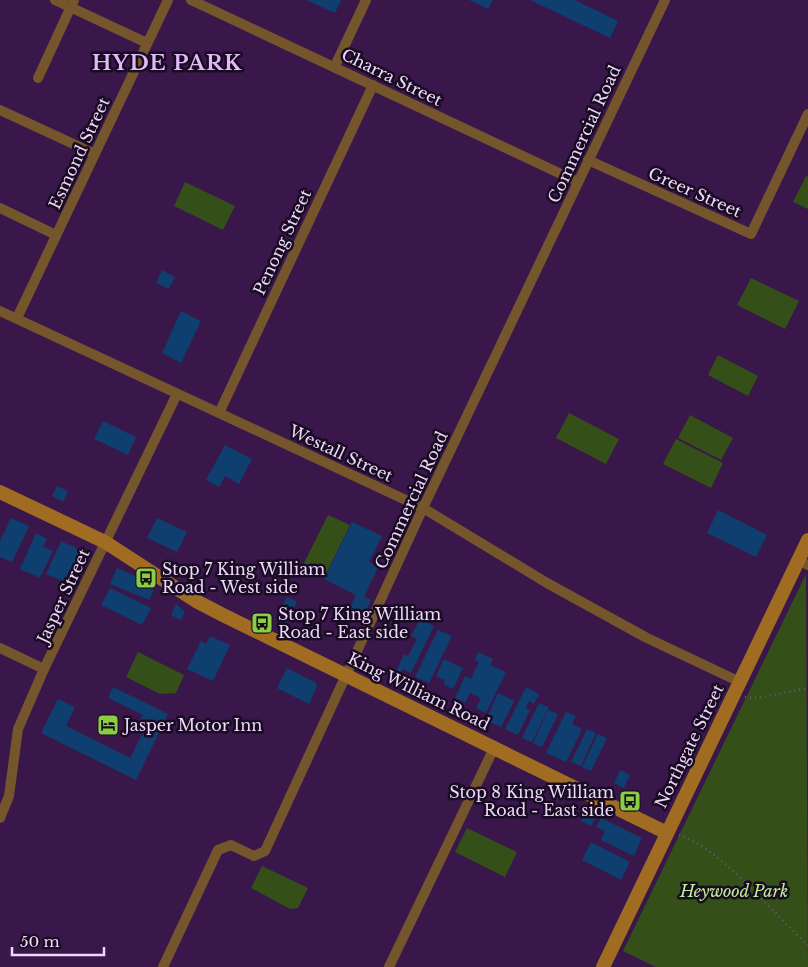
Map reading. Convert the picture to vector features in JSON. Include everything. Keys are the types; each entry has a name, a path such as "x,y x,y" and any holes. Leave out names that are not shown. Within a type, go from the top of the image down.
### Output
{"main road":[{"name":"King William Road","path":"0,492 105,542 196,600 667,833"},
{"name":"Northgate Street","path":"602,967 740,682 803,563 808,540"}],"street":[{"path":"55,0 73,4 148,43"},
{"name":"Esmond Street","path":"16,318 168,0"},
{"name":"Charra Street","path":"191,0 335,66 578,182"},
{"path":"335,66 366,0"},
{"name":"Commercial Road","path":"163,967 218,850 231,845 254,856 265,851 423,508 665,0"},
{"path":"38,78 73,4"},
{"name":"Penong Street","path":"219,413 373,85"},
{"path":"0,110 95,154"},
{"name":"Greer Street","path":"588,160 751,234 808,114"},
{"path":"0,208 56,235"},
{"name":"Westall Street","path":"0,311 423,508 630,629 740,682"},
{"name":"Jasper Street","path":"1,812 10,796 18,729 44,669 177,394"},
{"path":"0,648 44,669"},
{"path":"389,967 494,748"}],"path":[{"path":"744,697 757,698 808,688"},
{"path":"667,833 698,845 726,866 808,945"}],"green space":[{"path":"806,176 808,177 808,209 793,202"},
{"path":"185,182 235,206 223,230 174,206"},
{"path":"751,278 799,301 785,329 737,305"},
{"path":"718,355 758,376 748,396 708,375"},
{"path":"569,413 619,439 606,464 556,438"},
{"path":"690,415 733,438 721,460 678,438"},
{"path":"676,439 723,463 711,488 663,464"},
{"path":"328,515 350,525 324,578 302,567"},
{"name":"Heywood Park","path":"806,574 808,967 656,967 623,951"},
{"path":"138,652 184,675 176,693 160,694 126,677"},
{"path":"467,828 517,852 505,877 455,852"},
{"path":"262,866 308,888 298,908 290,909 251,888"}],"building":[{"path":"306,0 341,0 335,13"},
{"path":"469,0 493,0 488,9"},
{"path":"530,0 575,0 618,21 610,38"},
{"path":"162,270 175,277 169,289 156,283"},
{"path":"181,311 201,321 181,363 162,353"},
{"path":"103,421 136,437 128,455 94,439"},
{"path":"225,445 252,459 239,484 225,476 219,487 206,480"},
{"path":"57,486 68,491 63,502 52,496"},
{"path":"718,510 767,535 756,557 707,533"},
{"path":"11,518 29,526 12,562 0,557 0,541"},
{"path":"157,518 187,532 177,552 147,538"},
{"path":"352,522 382,536 369,562 378,567 364,597 371,600 364,616 349,609 356,595 324,579"},
{"path":"36,533 47,539 43,547 53,551 40,578 20,569"},
{"path":"61,541 82,551 67,583 46,574"},
{"path":"117,568 144,580 141,585 154,590 149,600 110,584"},
{"path":"110,588 151,608 142,625 101,605"},
{"path":"287,597 297,602 286,625 275,620"},
{"path":"176,604 185,612 181,620 171,615"},
{"path":"420,619 434,626 411,673 403,669 400,674 396,672 404,654 408,656 417,639 411,636"},
{"path":"438,630 452,636 429,683 415,677"},
{"path":"210,636 230,645 213,681 187,669 201,641 206,644"},
{"path":"478,652 493,659 490,665 506,672 486,713 476,708 481,698 470,693 465,703 455,698 465,676 471,679 479,662 475,660"},
{"path":"444,659 463,668 453,689 443,684 445,680 436,676"},
{"path":"287,668 316,683 317,686 309,704 277,688"},
{"path":"113,687 168,714 136,780 41,733 58,699 75,707 66,726 130,758 148,723 140,720 143,715 108,698"},
{"path":"526,687 539,694 534,704 529,701 526,708 530,710 518,735 505,729"},
{"path":"498,693 514,701 501,727 486,720"},
{"path":"539,703 549,707 532,742 522,738"},
{"path":"548,710 558,714 542,747 533,743"},
{"path":"566,712 576,716 572,724 582,729 566,762 546,753"},
{"path":"587,729 596,733 581,766 571,762"},
{"path":"598,734 607,738 591,771 582,767"},
{"path":"620,770 630,775 624,788 614,783"},
{"path":"587,808 598,813 591,826 581,821"},
{"path":"601,818 642,838 634,856 601,840 605,831 596,827"},
{"path":"591,842 630,862 621,880 582,860"}],"place":[{"name":"Stop 7 King William Road - West side","path":"146,578"},
{"name":"Stop 7 King William Road - East side","path":"262,623"},
{"name":"Jasper Motor Inn","path":"108,725"},
{"name":"Stop 8 King William Road - East side","path":"630,801"}],"district":[{"name":"HYDE PARK","path":"167,63"}]}
